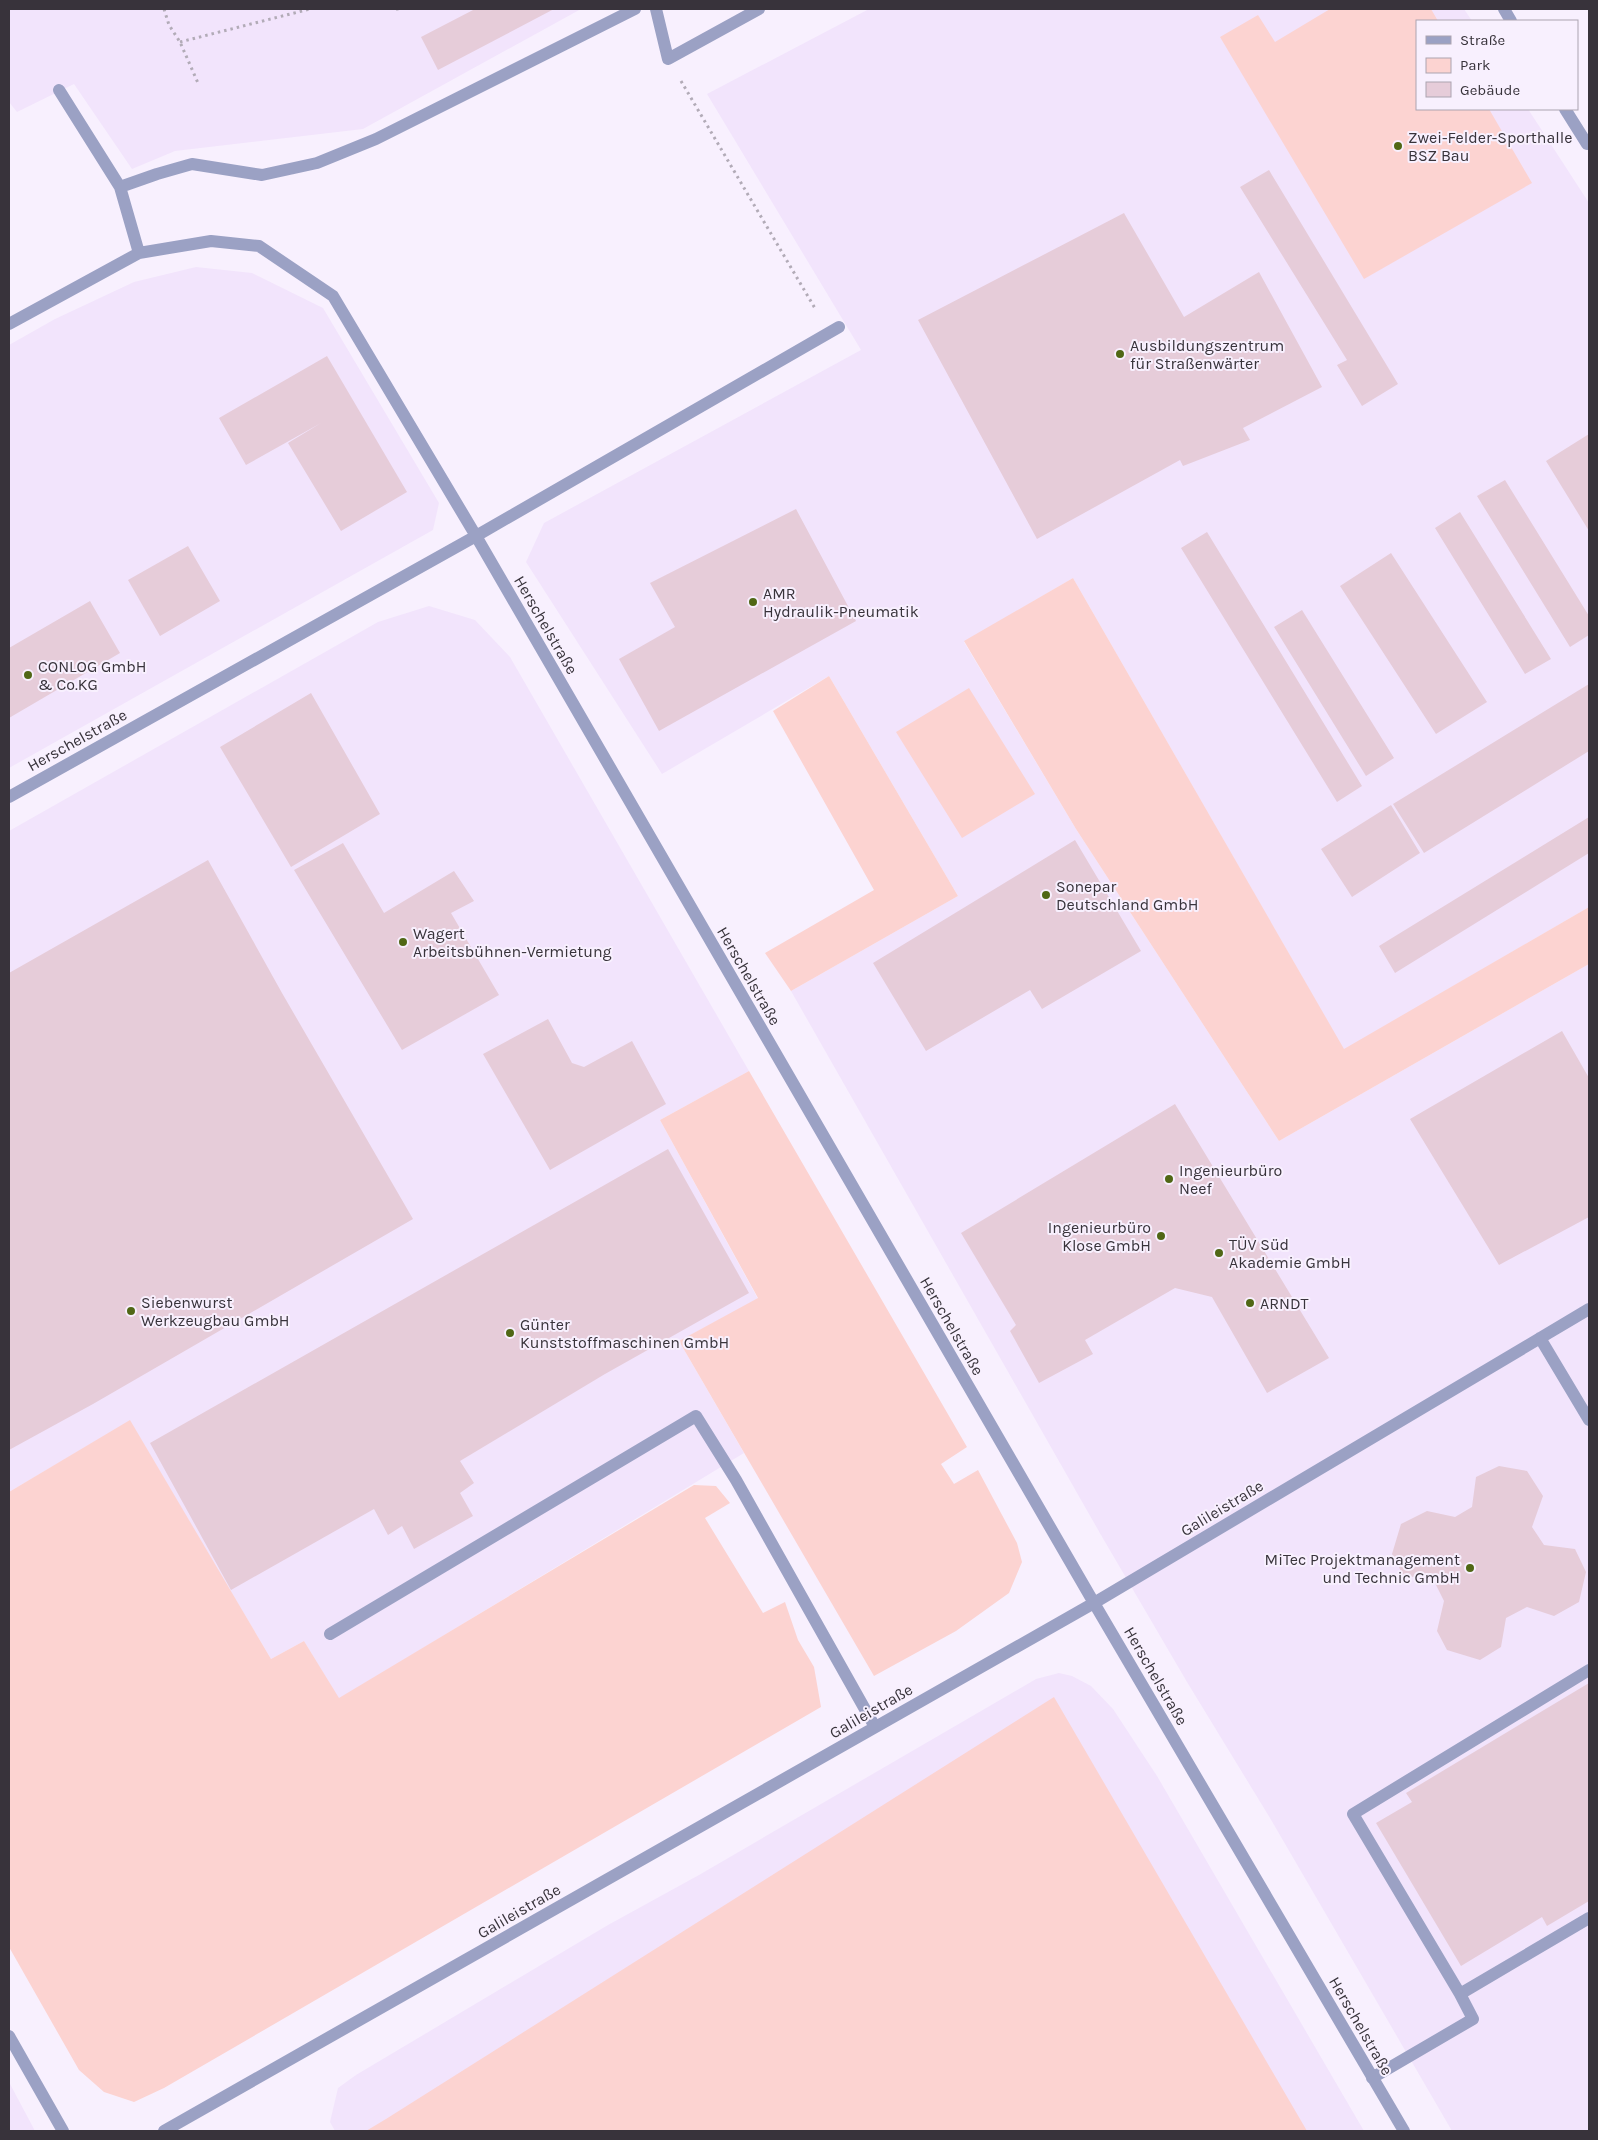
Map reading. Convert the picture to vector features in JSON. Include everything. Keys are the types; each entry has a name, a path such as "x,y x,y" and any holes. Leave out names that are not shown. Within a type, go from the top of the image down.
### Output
{"street":[{"path":"120,187 192,164 262,175 317,163 376,139 635,9"},
{"path":"656,9 668,59 759,9"},
{"path":"1504,9 1511,20"},
{"path":"59,90 120,187 139,253"},
{"path":"1566,110 1587,144"},
{"path":"9,324 139,253 211,241 259,246 333,296 476,536"},
{"name":"Herschelstraße","path":"9,797 476,536 834,330"},
{"name":"Herschelstraße","path":"476,536 1094,1603 1404,2131"},
{"name":"Galileistraße","path":"164,2131 1094,1603 1589,1309"},
{"path":"1540,1338 1589,1420"},
{"path":"330,1634 696,1416 736,1480 875,1727"},
{"path":"1372,2078 1473,2019 1353,1814 1589,1670"},
{"path":"1460,1994 1589,1918"},
{"path":"9,2036 63,2131"}],"path":[{"path":"164,9 168,25 180,42 198,82"},
{"path":"180,42 310,9"},
{"path":"668,59 834,330"}],"shaded area":[{"path":"9,9 581,9 363,129 175,151 132,169 74,84 17,112 9,102"},
{"path":"869,9 1464,9 1471,20 1416,20 1416,110 1529,110 1589,203 1589,907 1344,1050 1073,578 964,642 1076,829 1279,1141 1589,964 1589,2131 1452,2131 1270,1818 1187,1682 1101,1535 791,991 958,896 829,676 662,774 526,562 544,523 861,350 707,94"},
{"path":"196,267 252,273 323,308 439,503 433,530 9,768 9,345 55,319 134,282"},
{"path":"429,606 475,620 510,657 749,1071 660,1120 758,1299 679,1341 744,1453 339,1699 304,1641 271,1659 130,1421 9,1492 9,831 378,622"},
{"path":"1059,1673 1072,1676 1091,1686 1113,1709 1157,1776 1364,2131 335,2131 330,2122 338,2088 356,2075 608,1925 699,1875 1036,1679"},
{"path":"9,2082 35,2131 9,2131"}],"green space":[{"name":"Zwei-Felder-Sporthalle BSZ Bau","path":"1330,9 1431,9 1437,20 1416,20 1416,110 1490,110 1532,183 1364,279 1220,37 1258,15 1275,42"},
{"path":"1073,578 1344,1049 1589,907 1589,964 1279,1141 1076,829 964,641"},
{"path":"829,676 958,896 791,991 765,953 874,890 773,711"},
{"path":"969,688 1035,794 962,838 896,732"},
{"path":"749,1071 967,1447 941,1464 954,1484 978,1470 1017,1543 1022,1562 1009,1593 956,1631 874,1676 679,1341 758,1298 660,1120"},
{"path":"130,1420 271,1659 304,1641 339,1698 694,1485 716,1486 730,1503 705,1518 763,1613 785,1602 798,1640 814,1667 821,1707 164,2088 134,2102 104,2092 79,2070 9,1947 9,1492"},
{"path":"1054,1697 1307,2131 366,2131 386,2119"}],"building":[{"path":"475,9 554,9 438,70 421,37"},
{"path":"1269,170 1398,384 1362,406 1337,365 1347,360 1240,187"},
{"name":"Ausbildungszentrum für Straßenwärter","path":"1124,213 1184,317 1259,272 1322,387 1243,428 1250,440 1183,466 1180,460 1037,539 918,320"},
{"path":"327,356 407,492 341,531 288,443 321,423 246,465 219,418"},
{"path":"1589,434 1589,531 1546,461"},
{"path":"1505,480 1589,616 1589,635 1570,647 1477,496"},
{"name":"AMR Hydraulik-Pneumatik","path":"796,509 856,621 659,731 619,659 675,627 650,583"},
{"path":"1460,512 1551,659 1525,674 1435,528"},
{"path":"1207,532 1362,786 1337,802 1181,548"},
{"path":"188,546 220,601 160,636 128,580"},
{"path":"1391,553 1487,702 1436,734 1340,586"},
{"path":"90,601 120,653 9,718 9,648"},
{"path":"1302,610 1394,758 1366,776 1274,627"},
{"path":"1589,684 1589,751 1424,853 1393,804"},
{"path":"311,693 380,814 291,867 220,747"},
{"path":"1391,805 1420,853 1352,897 1321,849"},
{"path":"1589,817 1589,853 1395,973 1379,946"},
{"name":"Sonepar Deutschland GmbH","path":"1075,840 1141,951 1042,1009 1030,990 926,1051 873,963"},
{"name":"Wagert Arbeitsbühnen-Vermietung","path":"343,843 384,913 454,871 474,901 451,913 499,995 402,1050 294,870"},
{"name":"Siebenwurst Werkzeugbau GmbH","path":"208,860 282,993 413,1219 93,1404 9,1450 9,973"},
{"path":"548,1019 572,1063 584,1067 632,1041 666,1104 550,1170 483,1054"},
{"path":"1562,1031 1589,1078 1589,1217 1499,1265 1410,1119"},
{"path":"1175,1104 1329,1358 1267,1393 1212,1297 1175,1288 1085,1340 1093,1354 1039,1383 1010,1331 1016,1325 961,1233"},
{"name":"Günter Kunststoffmaschinen GmbH","path":"668,1149 749,1293 605,1374 460,1461 474,1483 460,1493 473,1516 414,1549 402,1526 388,1535 374,1509 231,1590 150,1443"},
{"path":"1499,1466 1527,1471 1543,1496 1532,1527 1544,1545 1575,1549 1586,1572 1579,1602 1554,1616 1527,1607 1506,1618 1501,1647 1480,1660 1447,1650 1437,1631 1444,1601 1434,1581 1403,1575 1392,1554 1401,1524 1427,1511 1455,1517 1472,1507 1476,1477"},
{"path":"1589,1683 1589,1901 1547,1926 1542,1917 1461,1966 1376,1823 1412,1802 1406,1793"}],"place":[{"name":"Zwei-Felder-Sporthalle BSZ Bau","path":"1398,146"},
{"name":"Ausbildungszentrum für Straßenwärter","path":"1120,354"},
{"name":"AMR Hydraulik-Pneumatik","path":"753,602"},
{"name":"CONLOG GmbH & Co.KG","path":"28,675"},
{"name":"Sonepar Deutschland GmbH","path":"1046,895"},
{"name":"Wagert Arbeitsbühnen-Vermietung","path":"403,942"},
{"name":"Ingenieurbüro Neef","path":"1169,1179"},
{"name":"Ingenieurbüro Klose GmbH","path":"1161,1236"},
{"name":"TÜV Süd Akademie GmbH","path":"1219,1253"},
{"name":"ARNDT","path":"1250,1303"},
{"name":"Siebenwurst Werkzeugbau GmbH","path":"131,1311"},
{"name":"Günter Kunststoffmaschinen GmbH","path":"510,1333"},
{"name":"MiTec Projektmanagement und Technic GmbH","path":"1470,1568"}]}
